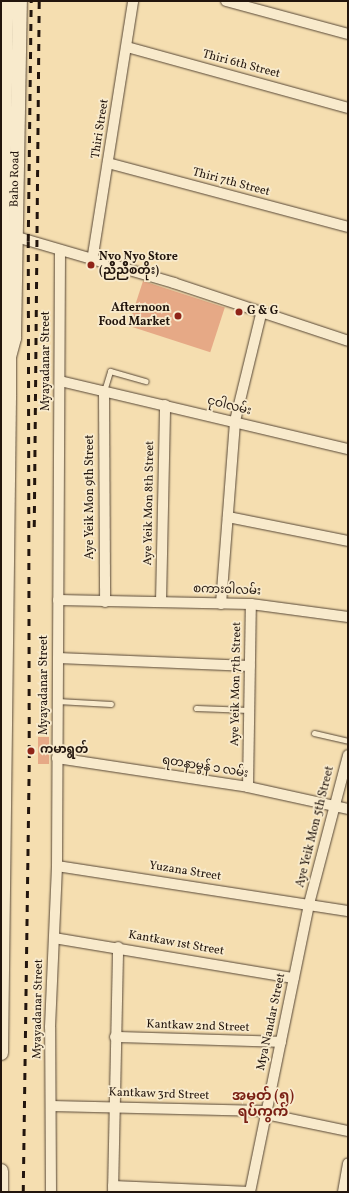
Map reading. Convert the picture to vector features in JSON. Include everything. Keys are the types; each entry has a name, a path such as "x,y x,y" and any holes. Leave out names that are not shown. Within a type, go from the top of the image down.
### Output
{"main road":[{"path":"1,1053 5,394 9,357 1,337 1,288 6,234 3,23 6,1"},
{"name":"Baho Road","path":"9,357 14,338 6,234 20,1"},
{"path":"1,1171 1,1192"}],"street":[{"name":"Thiri Street","path":"92,260 127,47 133,1"},
{"path":"226,1 348,34"},
{"name":"Thiri 6th Street","path":"127,47 348,108"},
{"name":"Thiri 7th Street","path":"108,163 348,227"},
{"path":"6,234 174,283 348,342"},
{"name":"Myayadanar Street","path":"51,1192 54,938 57,866 60,250"},
{"path":"221,604 235,421 262,314"},
{"name":"ငုဝါလမ်း","path":"60,381 235,421 348,449"},
{"name":"Aye Yeik Mon 9th Street","path":"104,391 105,602"},
{"name":"Aye Yeik Mon 8th Street","path":"161,602 165,405"},
{"path":"228,517 348,541"},
{"name":"စကား၀ါလမ်း","path":"58,600 251,604 348,617"},
{"name":"Aye Yeik Mon 7th Street","path":"248,787 251,604"},
{"path":"58,658 250,666"},
{"name":"Aye Yeik Mon 5th Street","path":"310,904 348,755"},
{"name":"ရတနာမွန် ၁ လမ်း","path":"57,758 248,787 348,808"},
{"name":"Yuzana Street","path":"57,866 348,911"},
{"name":"Mya Nandar Street","path":"250,1192 310,904"},
{"name":"Kantkaw 1st Street","path":"54,938 118,947 294,978"},
{"path":"118,947 113,1189 250,1192"},
{"name":"Kantkaw 2nd Street","path":"115,1037 281,1042"},
{"name":"Kantkaw 3rd Street","path":"51,1106 115,1106 266,1112 348,1131"},
{"path":"343,1192 348,1163"}],"lane":[{"path":"104,391 110,371 146,381"},
{"path":"57,701 111,704"},
{"path":"196,708 249,710"},
{"path":"314,733 348,741"}],"building":[{"name":"Afternoon Food Market","path":"143,281 225,308 210,352 128,326"},
{"path":"38,737 49,737 49,764 38,764"}],"railway":[{"path":"23,1192 29,752 28,241 31,1"},
{"path":"34,527 39,1"}],"place":[{"name":"Nyo Nyo Store (ညိဳညိဳစတိုး)","path":"91,265"},
{"name":"G & G","path":"239,312"},
{"name":"Afternoon Food Market","path":"178,316"},
{"name":"ကမာရွတ်","path":"31,751"}],"district":[{"name":"အမှတ် (၅) ရပ်ကွက်","path":"263,1106"}]}
